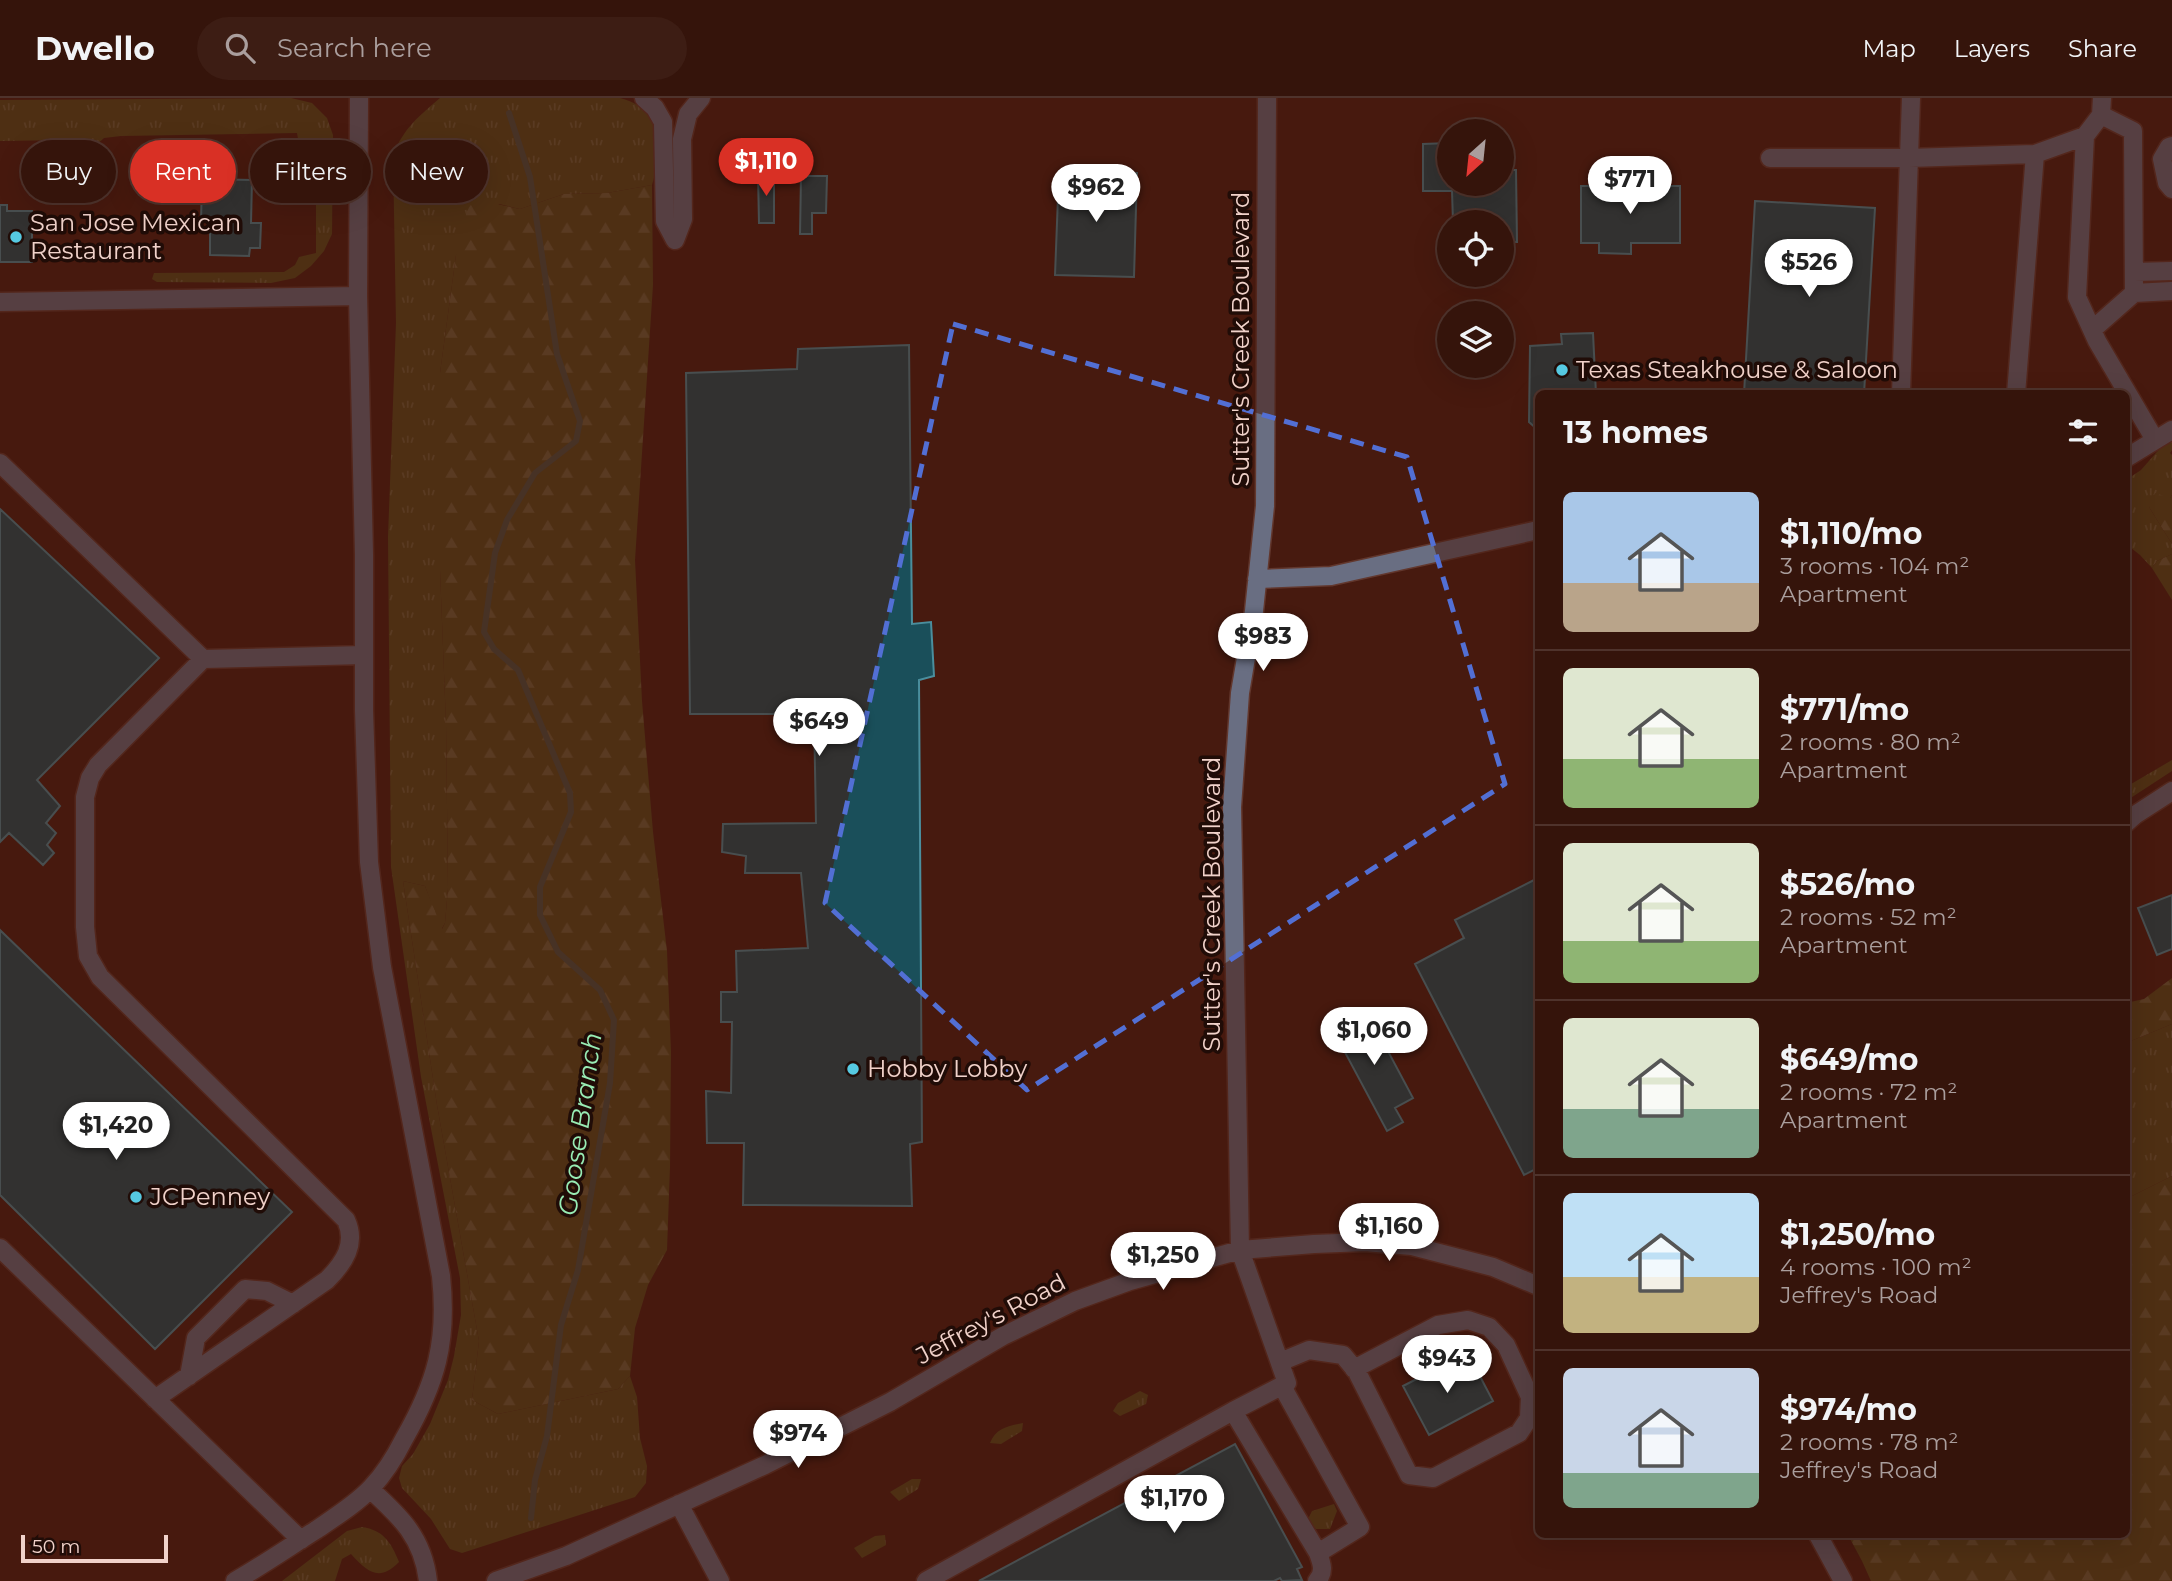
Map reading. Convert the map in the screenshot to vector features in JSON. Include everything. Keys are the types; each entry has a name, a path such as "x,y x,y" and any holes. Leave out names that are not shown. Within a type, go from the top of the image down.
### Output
{"street":[{"path":"235,1581 338,1515 370,1489 389,1467 432,1385 444,1320 441,1276 382,967 369,862 358,296 359,98"},
{"path":"644,98 655,108 663,122 665,221 675,240 683,219 682,139 688,114 701,98"},
{"name":"Sutter's Creek Boulevard","path":"1267,98 1265,506 1240,693 1232,807 1240,1250 1287,1383 1282,1386"},
{"path":"1901,390 1911,98"},
{"path":"2126,390 2092,330 2077,297 2085,136 2101,107 2133,131 2134,292"},
{"path":"1770,158 2035,154 2085,136"},
{"path":"2172,146 2162,159 2166,183 2172,189"},
{"path":"2016,390 2035,154"},
{"path":"2134,272 2172,271"},
{"path":"2092,330 2134,292 2172,291"},
{"path":"0,302 137,302 202,298 358,296"},
{"path":"2130,396 2155,440"},
{"path":"2130,456 2172,430"},
{"path":"0,463 203,659"},
{"path":"1257,579 1331,576 1535,531"},
{"path":"155,1399 327,1280 346,1255 351,1231 346,1220 100,977 88,956 85,927 85,797 90,778 99,765 203,659 364,655"},
{"path":"2130,819 2172,791"},
{"name":"Jeffrey's Road","path":"496,1581 566,1556 765,1465 890,1402 1003,1336 1075,1301 1130,1281 1240,1250 1365,1242 1412,1245 1493,1267 1535,1285"},
{"path":"0,1248 301,1540"},
{"path":"189,1376 196,1338 245,1289 267,1290 293,1304"},
{"path":"1280,1362 1309,1350 1343,1354 1354,1369 1409,1475 1433,1478 1519,1433 1529,1418 1530,1397 1506,1345 1489,1327 1468,1320 1438,1325 1354,1369"},
{"path":"926,1581 1282,1386 1360,1527 1318,1553"},
{"path":"1233,1411 1318,1553 1323,1567 1322,1576 1317,1581"},
{"path":"370,1489 400,1517 415,1537 428,1581"},
{"path":"679,1504 720,1581"},
{"path":"1820,1538 1843,1581"}],"highlighted area":[{"path":"953,324 1407,457 1505,784 1027,1090 825,903"}],"green space":[{"path":"291,98 312,103 327,118 333,140 298,140 297,133 0,141 0,100"},
{"path":"440,98 620,98 645,111 652,121 658,146 652,185 607,193 564,194 520,209 499,204 456,255 440,373 440,570 446,724 448,888 445,923 441,930 425,886 403,881 437,1105 479,1341 472,1400 498,1414 618,1389 630,1376 637,1397 640,1438 647,1466 646,1483 635,1497 462,1553 450,1549 431,1519 402,1488 399,1478 402,1466 413,1454 430,1424 448,1380 461,1315 460,1278 421,1077 391,867 388,537 396,323 394,203 488,203 488,140 401,140 418,117"},
{"path":"652,185 653,285 635,560 642,701 667,951 671,1052 667,1250 648,1285 635,1328 630,1376 618,1389 498,1414 472,1400 479,1341 437,1105 403,881 425,886 442,929 448,888 446,724 440,570 440,373 456,255 469,203 488,202 520,209 564,194 607,193"},
{"path":"316,203 332,203 332,234 324,251 311,266 295,278 271,283 157,282 152,279 154,273 284,272 295,265 299,257 316,253"},
{"path":"2172,441 2172,495 2149,507 2172,544 2172,554 2157,561 2152,568 2130,547 2130,477 2141,470 2163,445"},
{"path":"2155,493 2170,498 2172,495 2172,544 2149,507"},
{"path":"2172,554 2172,600 2152,568 2157,561"},
{"path":"2172,760 2172,771 2130,798 2130,785"},
{"path":"2172,978 2172,1024 2130,1041 2130,1002 2144,999"},
{"path":"2172,1024 2172,1176 2130,1197 2130,1041"},
{"path":"2172,1176 2172,1581 1871,1581 1850,1538 2130,1538 2130,1197"},
{"path":"1140,1391 1148,1395 1146,1404 1120,1416 1113,1411 1118,1403"},
{"path":"1023,1423 1022,1431 1001,1444 990,1443 999,1431"},
{"path":"912,1479 921,1479 918,1489 899,1501 890,1492"},
{"path":"1334,1504 1337,1511 1330,1529 1316,1529 1307,1521 1312,1511"},
{"path":"362,1527 381,1534 399,1562 386,1572 375,1573 351,1554 342,1559 335,1581 282,1581 347,1531"},
{"path":"885,1535 886,1545 862,1558 854,1548 875,1536"}],"building":[{"path":"1437,143 1437,191 1423,191 1423,144"},
{"path":"1516,170 1517,242 1514,242 1514,210 1453,210 1452,196 1514,196"},
{"path":"1059,171 1137,173 1134,277 1055,275"},
{"path":"758,174 774,174 774,223 759,223"},
{"path":"801,176 827,176 826,213 812,213 812,234 800,234"},
{"path":"236,180 250,180 251,223 261,223 260,248 250,248 249,256 210,255 210,222 201,222 201,203 236,203"},
{"path":"1581,186 1680,186 1680,243 1631,243 1631,254 1599,253 1599,243 1581,243"},
{"path":"1755,201 1875,208 1864,390 1744,390"},
{"name":"San Jose Mexican Restaurant","path":"0,205 7,205 7,211 32,211 32,262 0,262"},
{"name":"Texas Steakhouse & Saloon","path":"1593,333 1596,390 1535,390 1535,427 1529,422 1530,346 1562,344 1561,334"},
{"path":"909,345 912,624 931,622 934,676 919,680 922,1142 910,1144 912,1206 743,1205 744,1143 707,1143 706,1091 731,1093 732,1022 721,1022 721,992 737,992 736,951 808,948 801,873 745,873 746,856 722,852 723,824 816,823 814,714 690,714 686,373 797,369 798,349"},
{"path":"0,509 159,658 37,780 60,806 46,823 56,833 47,845 54,853 43,865 9,833 0,842"},
{"path":"1535,880 1535,1170 1524,1175 1415,964 1464,938 1455,920"},
{"path":"2172,895 2172,949 2157,955 2138,908"},
{"path":"0,930 292,1212 155,1349 0,1195"},
{"path":"1366,1010 1413,1098 1395,1108 1403,1122 1387,1131 1332,1028"},
{"path":"1457,1358 1464,1371 1474,1365 1493,1401 1429,1435 1403,1386"},
{"path":"1235,1444 1302,1567 1297,1569 1302,1580 979,1581"}],"waterway":[{"name":"Goose Branch","path":"509,113 530,177 557,354 580,421 576,441 535,473 507,520 495,553 484,632 494,649 518,670 570,793 571,812 540,887 540,915 558,952 600,990 614,1020 610,1083 578,1270 561,1325 547,1436 535,1480 531,1518"}],"place":[{"name":"San Jose Mexican Restaurant","path":"16,237"},
{"name":"Texas Steakhouse & Saloon","path":"1562,370"},
{"name":"Hobby Lobby","path":"853,1069"},
{"name":"JCPenney","path":"136,1197"}]}
